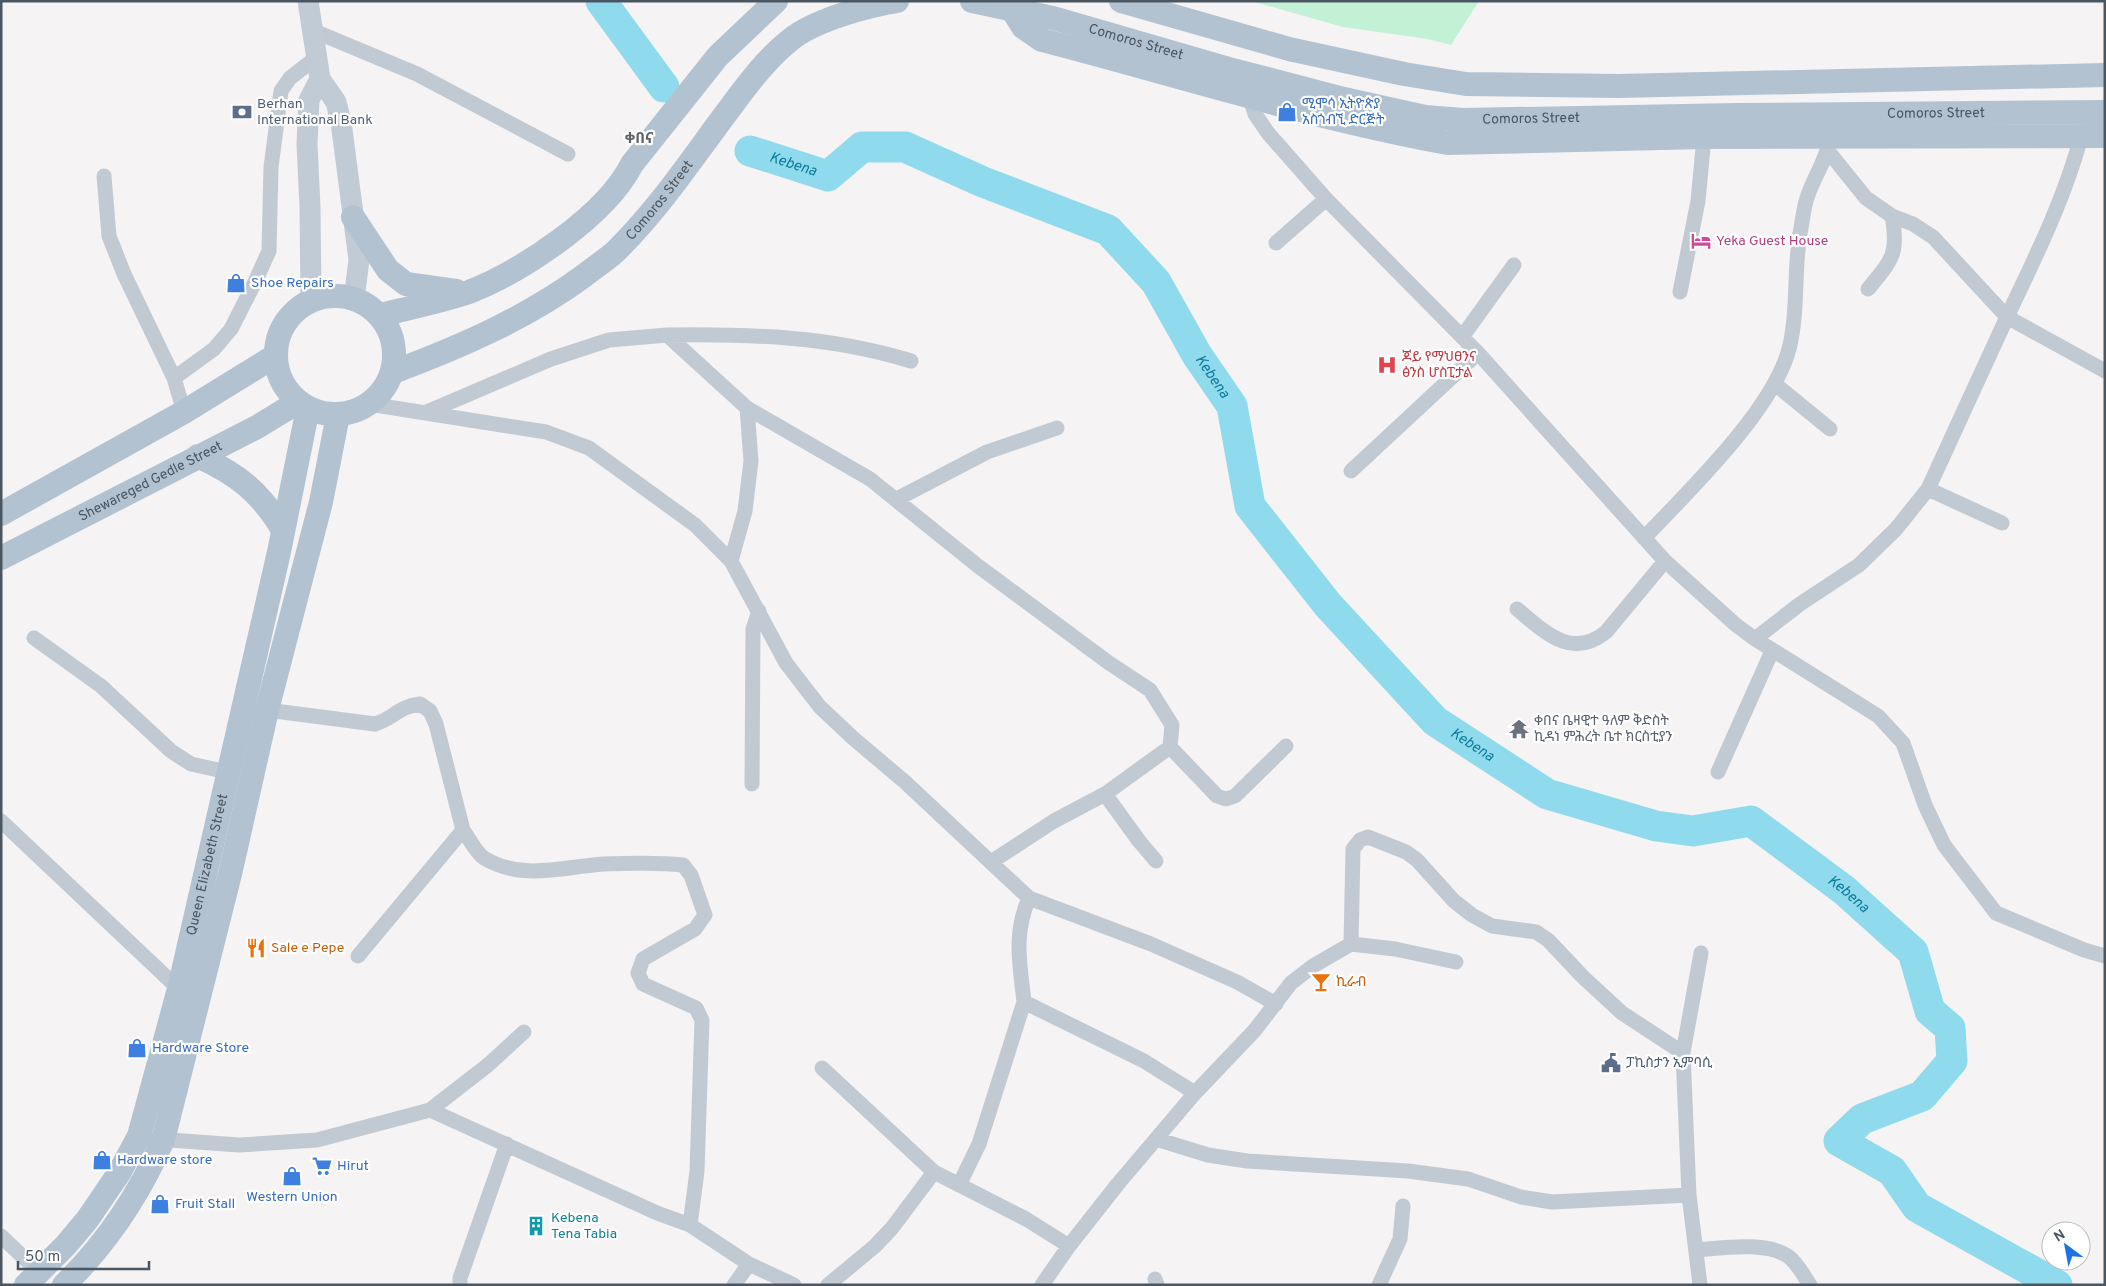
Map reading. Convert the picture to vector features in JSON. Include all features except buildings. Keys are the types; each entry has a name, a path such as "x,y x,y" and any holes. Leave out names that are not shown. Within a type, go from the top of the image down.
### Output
{"main road":[{"path":"308,1 320,79 336,102 341,122 358,260 354,299"},
{"path":"380,315 468,292 503,276 559,240 586,219 624,179 632,164 718,56 776,1"},
{"name":"Comoros Street","path":"392,372 438,355 496,329 562,292 614,253 654,211 756,73 795,36 830,20 870,6 897,1"},
{"name":"Comoros Street","path":"972,1 1053,18 1248,74 1425,117 1463,120 2105,112"},
{"path":"1121,1 1288,49 1404,74 1466,84 1628,85 2105,75"},
{"path":"1013,11 1023,27 1042,40 1250,96 1407,135 1448,143 1704,137 1829,144 1984,135 2105,136"},
{"path":"311,301 310,207 306,144 308,100 320,79"},
{"path":"353,217 388,270 406,284 468,292"},
{"path":"325,296 340,296 354,299 364,303 380,315 391,332 394,345 392,372 384,390 369,404 353,412 338,415 323,414 303,405 282,381 276,356 278,338 286,322 297,310 311,301 325,296"},
{"path":"1,514 184,412 276,356"},
{"name":"Shewareged Gedle Street","path":"1,558 198,456 303,405"},
{"name":"Queen Elizabeth Street","path":"33,1278 87,1220 119,1173 139,1136 179,989 283,530 303,405"},
{"name":"Queen Elizabeth Street","path":"64,1285 83,1266 118,1224 149,1174 163,1140 230,874 267,710 321,502 338,415"},
{"path":"198,456 227,470 251,487 273,513 283,530"}],"street":[{"path":"314,31 417,74 568,154"},
{"path":"174,378 214,349 230,329 269,251 271,167 281,91 290,78 317,57"},
{"path":"1250,96 1255,114 1268,133 1326,199 1478,353 1665,561 1736,626 1772,651 1878,716 1893,730 1903,743 1925,805 1944,845 1996,913 2084,950 2105,956"},
{"path":"1755,639 1800,604 1859,565 1896,529 1928,489 2046,236 2071,174 2080,136"},
{"path":"1680,292 1698,201 1704,137"},
{"path":"1829,144 1866,198 1892,216 1913,224 1933,237 2007,317 2105,371"},
{"path":"1644,538 1696,485 1740,432 1775,384 1789,351 1796,316 1800,231 1808,195 1829,144"},
{"path":"104,176 109,236 124,274 174,378 184,412"},
{"path":"1276,243 1326,199"},
{"path":"1868,289 1889,263 1894,250 1896,240 1892,216"},
{"path":"1462,337 1514,264"},
{"path":"427,412 559,356 609,340 667,335 738,334 790,338 870,348 911,361"},
{"path":"667,335 747,408 870,479 978,566 1109,663 1150,690 1172,725 1170,747 1105,794 1054,820 991,862"},
{"path":"1350,471 1478,353"},
{"path":"1775,384 1830,429"},
{"path":"369,404 546,432 589,448 695,525 731,561 786,663 820,707 905,782 1029,898 1151,944 1237,982 1276,1004"},
{"path":"731,561 745,511 751,460 747,408"},
{"path":"897,499 987,452 1057,428"},
{"path":"1928,489 2002,523"},
{"path":"1517,609 1549,636 1571,644 1582,645 1597,640 1606,632 1665,561"},
{"path":"752,784 753,629 759,611"},
{"path":"34,638 101,686 171,751 191,764 227,772"},
{"path":"1718,772 1772,651"},
{"path":"267,710 375,724 384,721 404,706 420,704 430,712 436,724 464,830 482,857 511,870 546,872 602,864 666,863 683,865 691,875 705,915 695,929 643,959 638,973 644,984 696,1008 702,1020 698,1162 690,1225"},
{"path":"1170,747 1217,796 1226,799 1235,796 1286,746"},
{"path":"1105,794 1156,861"},
{"path":"1,821 179,989"},
{"path":"358,956 464,830"},
{"path":"1351,944 1353,849 1360,840 1368,838 1406,852 1417,860 1454,901 1472,915 1492,926 1536,932 1548,940 1583,977 1622,1013 1684,1052"},
{"path":"958,1185 979,1144 1024,1002 1018,944 1021,917 1029,898"},
{"path":"1042,1285 1069,1246 1194,1093 1255,1030 1291,984 1313,966 1351,944 1395,949 1456,962"},
{"path":"1700,1285 1689,1195 1684,1052 1701,953"},
{"path":"1024,1002 1144,1061 1194,1093"},
{"path":"139,1136 163,1140 239,1145 317,1140 430,1110 488,1065 524,1032"},
{"path":"822,1068 934,1172 1026,1219 1069,1246"},
{"path":"430,1110 657,1213 690,1225 749,1264 794,1285"},
{"path":"1156,1139 1208,1154 1247,1161 1408,1171 1468,1179 1520,1197 1552,1202 1689,1195"},
{"path":"460,1285 460,1278 480,1217 507,1144"},
{"path":"828,1285 886,1234 934,1172"},
{"path":"1379,1285 1400,1239 1403,1206"},
{"path":"1,1236 33,1278"},
{"path":"1697,1250 1747,1247 1773,1249 1789,1257 1810,1285"},
{"path":"734,1285 749,1264"}],"green space":[{"path":"1251,1 1479,1 1451,45 1428,39 1343,27"}],"waterway":[{"name":"Kebena","path":"601,1 664,87"},
{"name":"Kebena","path":"750,151 828,176 862,147 905,147 983,182 1108,230 1156,282 1197,355 1232,406 1250,506 1328,605 1435,721 1547,794 1656,826 1693,831 1751,821 1844,890 1913,952 1930,1011 1950,1028 1952,1061 1922,1096 1862,1119 1839,1141 1892,1171 1917,1207 2057,1285"}],"place":[{"name":"Berhan International Bank","path":"242,112"},
{"name":"ሚሞሳ ኢትዮጵያ አስጎብኚ ድርጅት","path":"1287,112"},
{"name":"Yeka Guest House","path":"1701,241"},
{"name":"Shoe Repairs","path":"236,283"},
{"name":"ጆይ የማህፀንና ፅንስ ሆስፒታል","path":"1387,365"},
{"name":"ቀበና ቤዛዊተ ዓለም ቅድስት ኪዳነ ምሕረት ቤተ ክርስቲያን","path":"1519,729"},
{"name":"Sale e Pepe","path":"256,948"},
{"name":"ኪራብ","path":"1321,982"},
{"name":"Hardware Store","path":"137,1048"},
{"name":"ፓኪስታን ኢምባሲ","path":"1611,1063"},
{"name":"Hardware store","path":"102,1160"},
{"name":"Hirut","path":"322,1166"},
{"name":"Western Union","path":"292,1176"},
{"name":"Fruit Stall","path":"160,1204"},
{"name":"Kebena Tena Tabia","path":"536,1226"}],"district":[{"name":"ቀበና","path":"639,139"}]}
